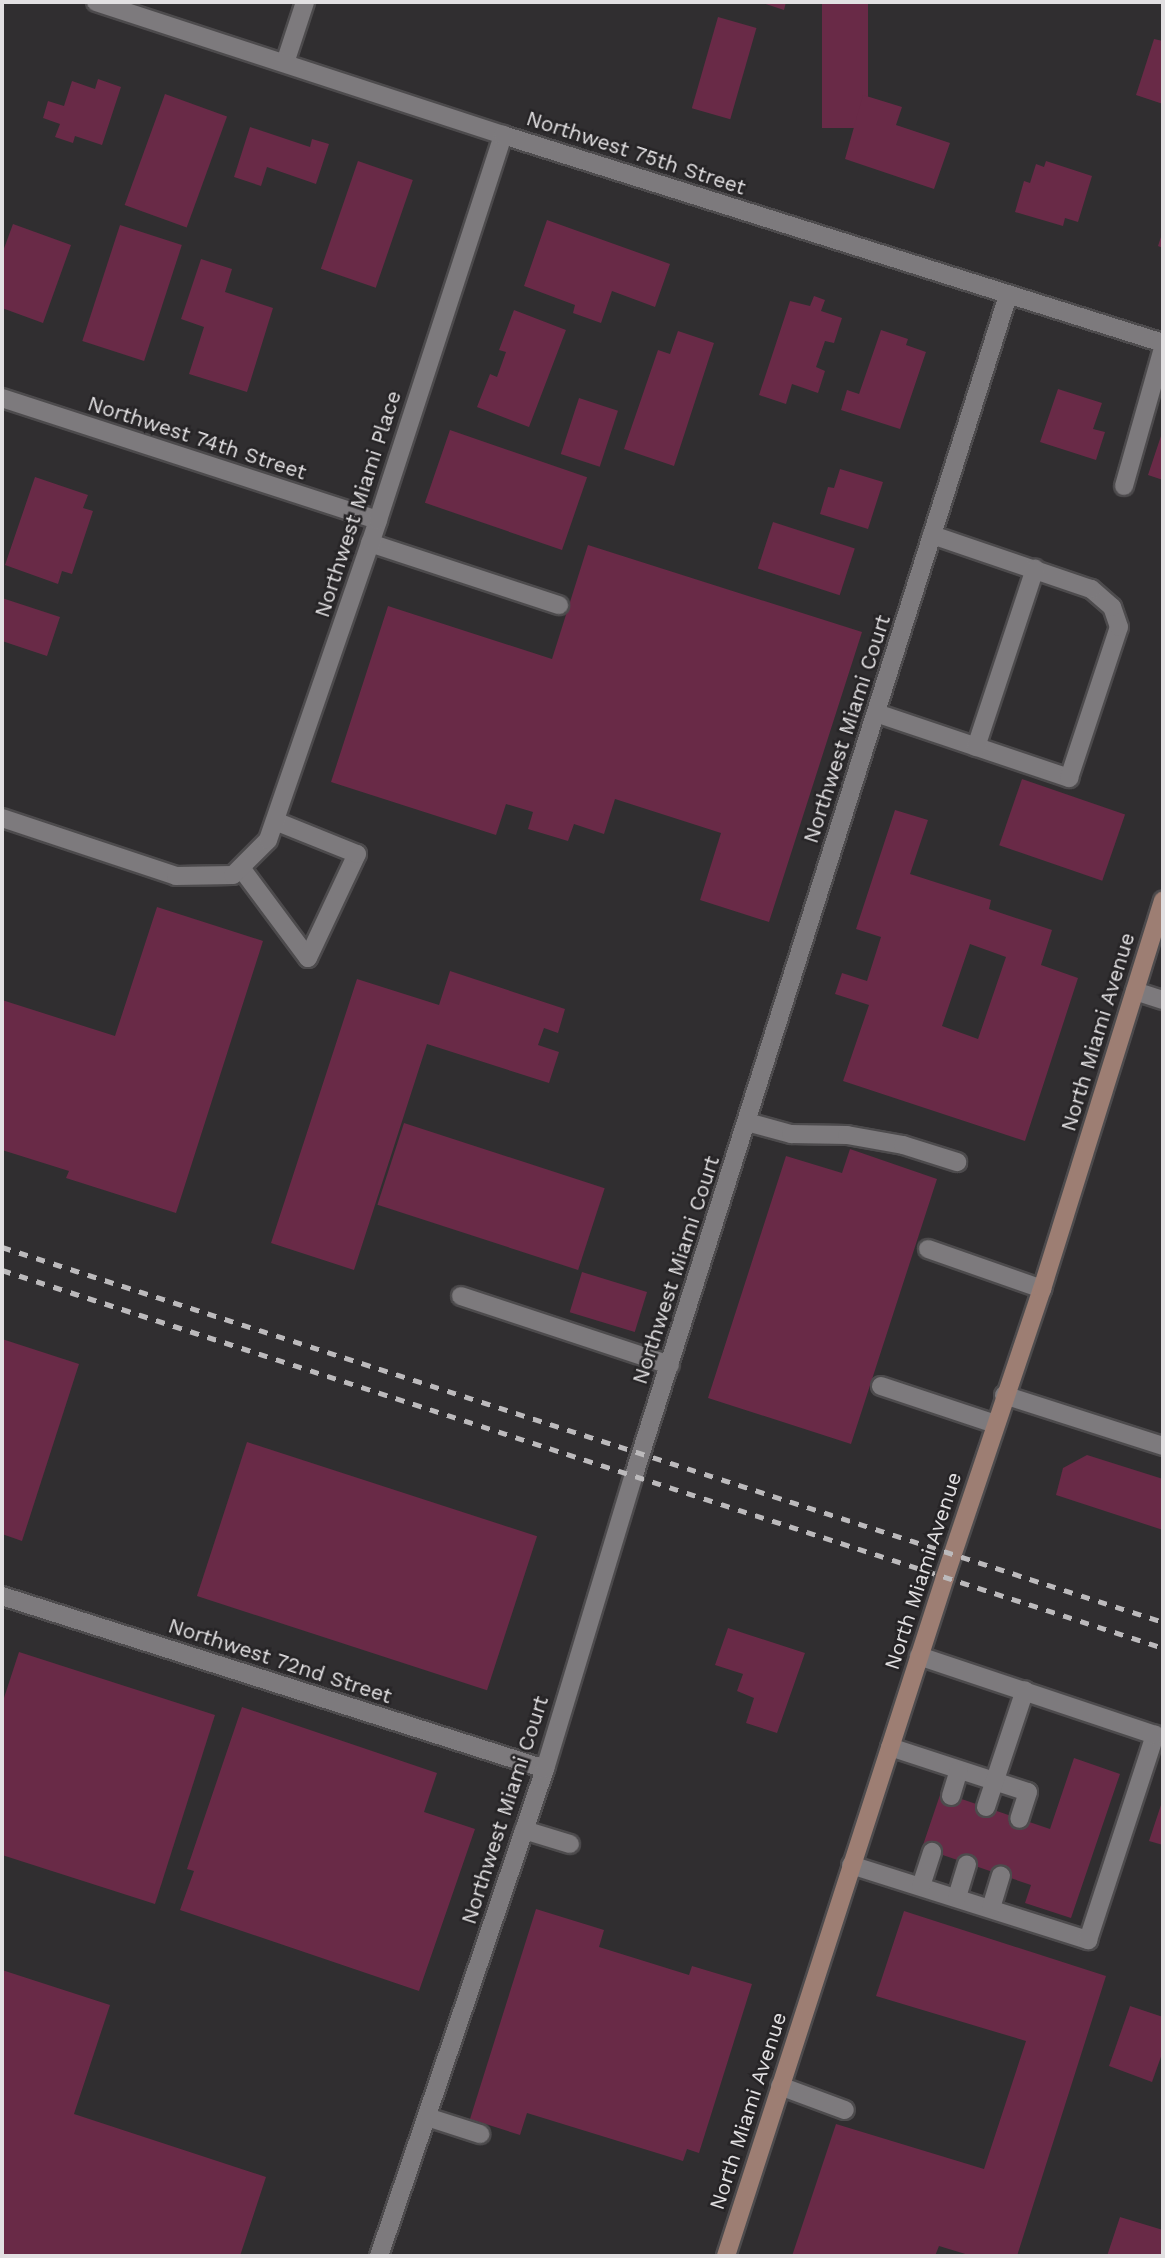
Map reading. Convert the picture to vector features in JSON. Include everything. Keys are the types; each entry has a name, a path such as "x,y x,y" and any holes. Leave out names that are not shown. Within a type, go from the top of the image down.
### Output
{"main road":[{"name":"North Miami Avenue","path":"726,2256 1004,1395 1042,1289 1163,900"}],"street":[{"name":"Northwest 75th Street","path":"96,2 1163,345"},
{"path":"285,63 305,2"},
{"name":"Northwest Miami Place","path":"237,872 268,840 275,821 378,520 503,135"},
{"name":"Northwest Miami Court","path":"379,2256 545,1769 1008,295"},
{"path":"1124,486 1163,345"},
{"name":"Northwest 74th Street","path":"2,398 378,520"},
{"path":"876,713 1069,778 1119,627 1112,607 1091,589 932,535"},
{"path":"370,543 559,606"},
{"path":"976,747 1035,569"},
{"path":"2,818 176,876 237,872 308,958 357,854 275,821"},
{"path":"1135,991 1163,1000"},
{"path":"747,1122 791,1134 847,1135 903,1145 957,1162"},
{"path":"928,1249 1042,1289"},
{"path":"461,1296 670,1365"},
{"path":"881,1386 995,1424"},
{"path":"1004,1395 1163,1446"},
{"name":"Northwest 72nd Street","path":"2,1596 545,1769"},
{"path":"851,1866 1088,1940 1159,1733 919,1656"},
{"path":"986,1807 1024,1690"},
{"path":"890,1747 1028,1793 1019,1819"},
{"path":"951,1796 959,1770"},
{"path":"524,1830 570,1844"},
{"path":"921,1886 932,1852"},
{"path":"957,1897 967,1864"},
{"path":"991,1908 1001,1875"},
{"path":"780,2086 845,2110"},
{"path":"427,2117 480,2134"}],"building":[{"path":"760,2 786,2 784,10"},
{"path":"822,2 868,2 868,128 822,128"},
{"path":"718,17 756,28 730,119 692,108"},
{"path":"1154,39 1163,41 1163,104 1136,95"},
{"path":"98,79 121,87 102,145 75,136 73,143 55,137 60,124 43,118 48,101 64,106 72,81 95,89"},
{"path":"165,94 227,117 187,227 125,205"},
{"path":"863,95 902,107 896,125 950,143 934,189 845,159"},
{"path":"250,127 310,147 312,139 329,144 316,184 267,167 261,186 234,177"},
{"path":"358,161 413,180 376,288 321,269"},
{"path":"1046,161 1092,176 1078,222 1065,218 1063,226 1015,212 1024,181 1030,183 1036,164 1044,167"},
{"path":"547,220 670,264 655,307 612,291 601,323 573,313 575,305 524,286"},
{"path":"13,224 71,245 43,323 2,308 2,254"},
{"path":"120,225 182,245 144,361 82,341"},
{"path":"1163,231 1163,248 1158,246"},
{"path":"201,259 232,269 225,292 273,308 247,392 189,374 204,327 181,319"},
{"path":"814,296 825,300 821,311 842,318 834,343 825,341 816,367 825,371 818,393 792,384 786,404 759,395 790,301 810,306"},
{"path":"514,310 566,330 529,427 477,407 490,374 497,377 506,352 499,350"},
{"path":"881,330 908,339 906,345 926,352 900,429 841,410 847,390 859,394"},
{"path":"678,331 714,343 674,466 624,449 658,350 670,354"},
{"path":"1058,389 1102,403 1093,429 1105,432 1096,460 1040,442"},
{"path":"579,398 618,411 600,467 561,454"},
{"path":"450,430 587,477 562,550 425,503"},
{"path":"1163,430 1163,480 1148,475"},
{"path":"840,469 883,482 868,529 820,514 828,487 834,488"},
{"path":"35,477 88,495 83,508 93,511 72,574 62,571 58,584 5,565"},
{"path":"773,522 855,549 840,595 758,569"},
{"path":"588,545 862,632 769,922 700,900 721,833 615,799 604,834 574,824 568,841 528,829 533,812 506,804 496,835 331,782 388,606 552,659"},
{"path":"2,598 60,617 47,656 2,641"},
{"path":"1022,779 1125,814 1102,881 999,845"},
{"path":"895,810 928,820 910,874 991,900 989,909 1052,930 1041,965 1078,978 1025,1141 843,1081 869,1005 835,994 842,973 867,981 881,937 856,929","holes":["970,944 1006,957 978,1039 942,1026"]},
{"path":"157,907 263,941 176,1213 66,1178 69,1171 2,1150 2,1000 115,1036"},
{"path":"450,971 565,1009 558,1033 544,1028 538,1045 559,1052 549,1083 427,1044 354,1270 271,1243 357,979 439,1005"},
{"path":"404,1123 605,1188 578,1270 377,1205"},
{"path":"850,1149 937,1179 851,1444 708,1398 786,1156 842,1173"},
{"path":"582,1272 647,1292 635,1332 570,1312"},
{"path":"2,1339 79,1364 22,1541 2,1534"},
{"path":"247,1442 537,1536 487,1690 197,1596"},
{"path":"1087,1455 1163,1479 1163,1530 1056,1495 1063,1468"},
{"path":"728,1628 805,1653 777,1733 746,1723 754,1698 737,1691 743,1674 715,1665"},
{"path":"19,1652 215,1715 155,1904 2,1855 2,1704"},
{"path":"242,1707 437,1773 424,1812 475,1829 419,1991 180,1910 194,1871 187,1869"},
{"path":"1074,1758 1120,1774 1071,1918 1025,1903 1031,1885 922,1848 941,1792 1050,1829"},
{"path":"1163,1799 1163,1845 1149,1841"},
{"path":"536,1909 604,1930 599,1947 689,1975 692,1966 752,1984 699,2153 687,2149 683,2161 527,2113 520,2135 470,2119"},
{"path":"904,1911 1106,1976 1017,2256 972,2256 939,2246 935,2256 792,2256 836,2124 984,2169 1026,2041 876,1996"},
{"path":"2,1970 110,2005 74,2114 266,2177 240,2256 2,2254"},
{"path":"1130,2006 1163,2017 1163,2051 1152,2082 1109,2066"},
{"path":"1120,2217 1163,2230 1163,2256 1107,2256"}],"railway":[{"path":"2,1247 1163,1622"},
{"path":"2,1270 1163,1648"}]}
